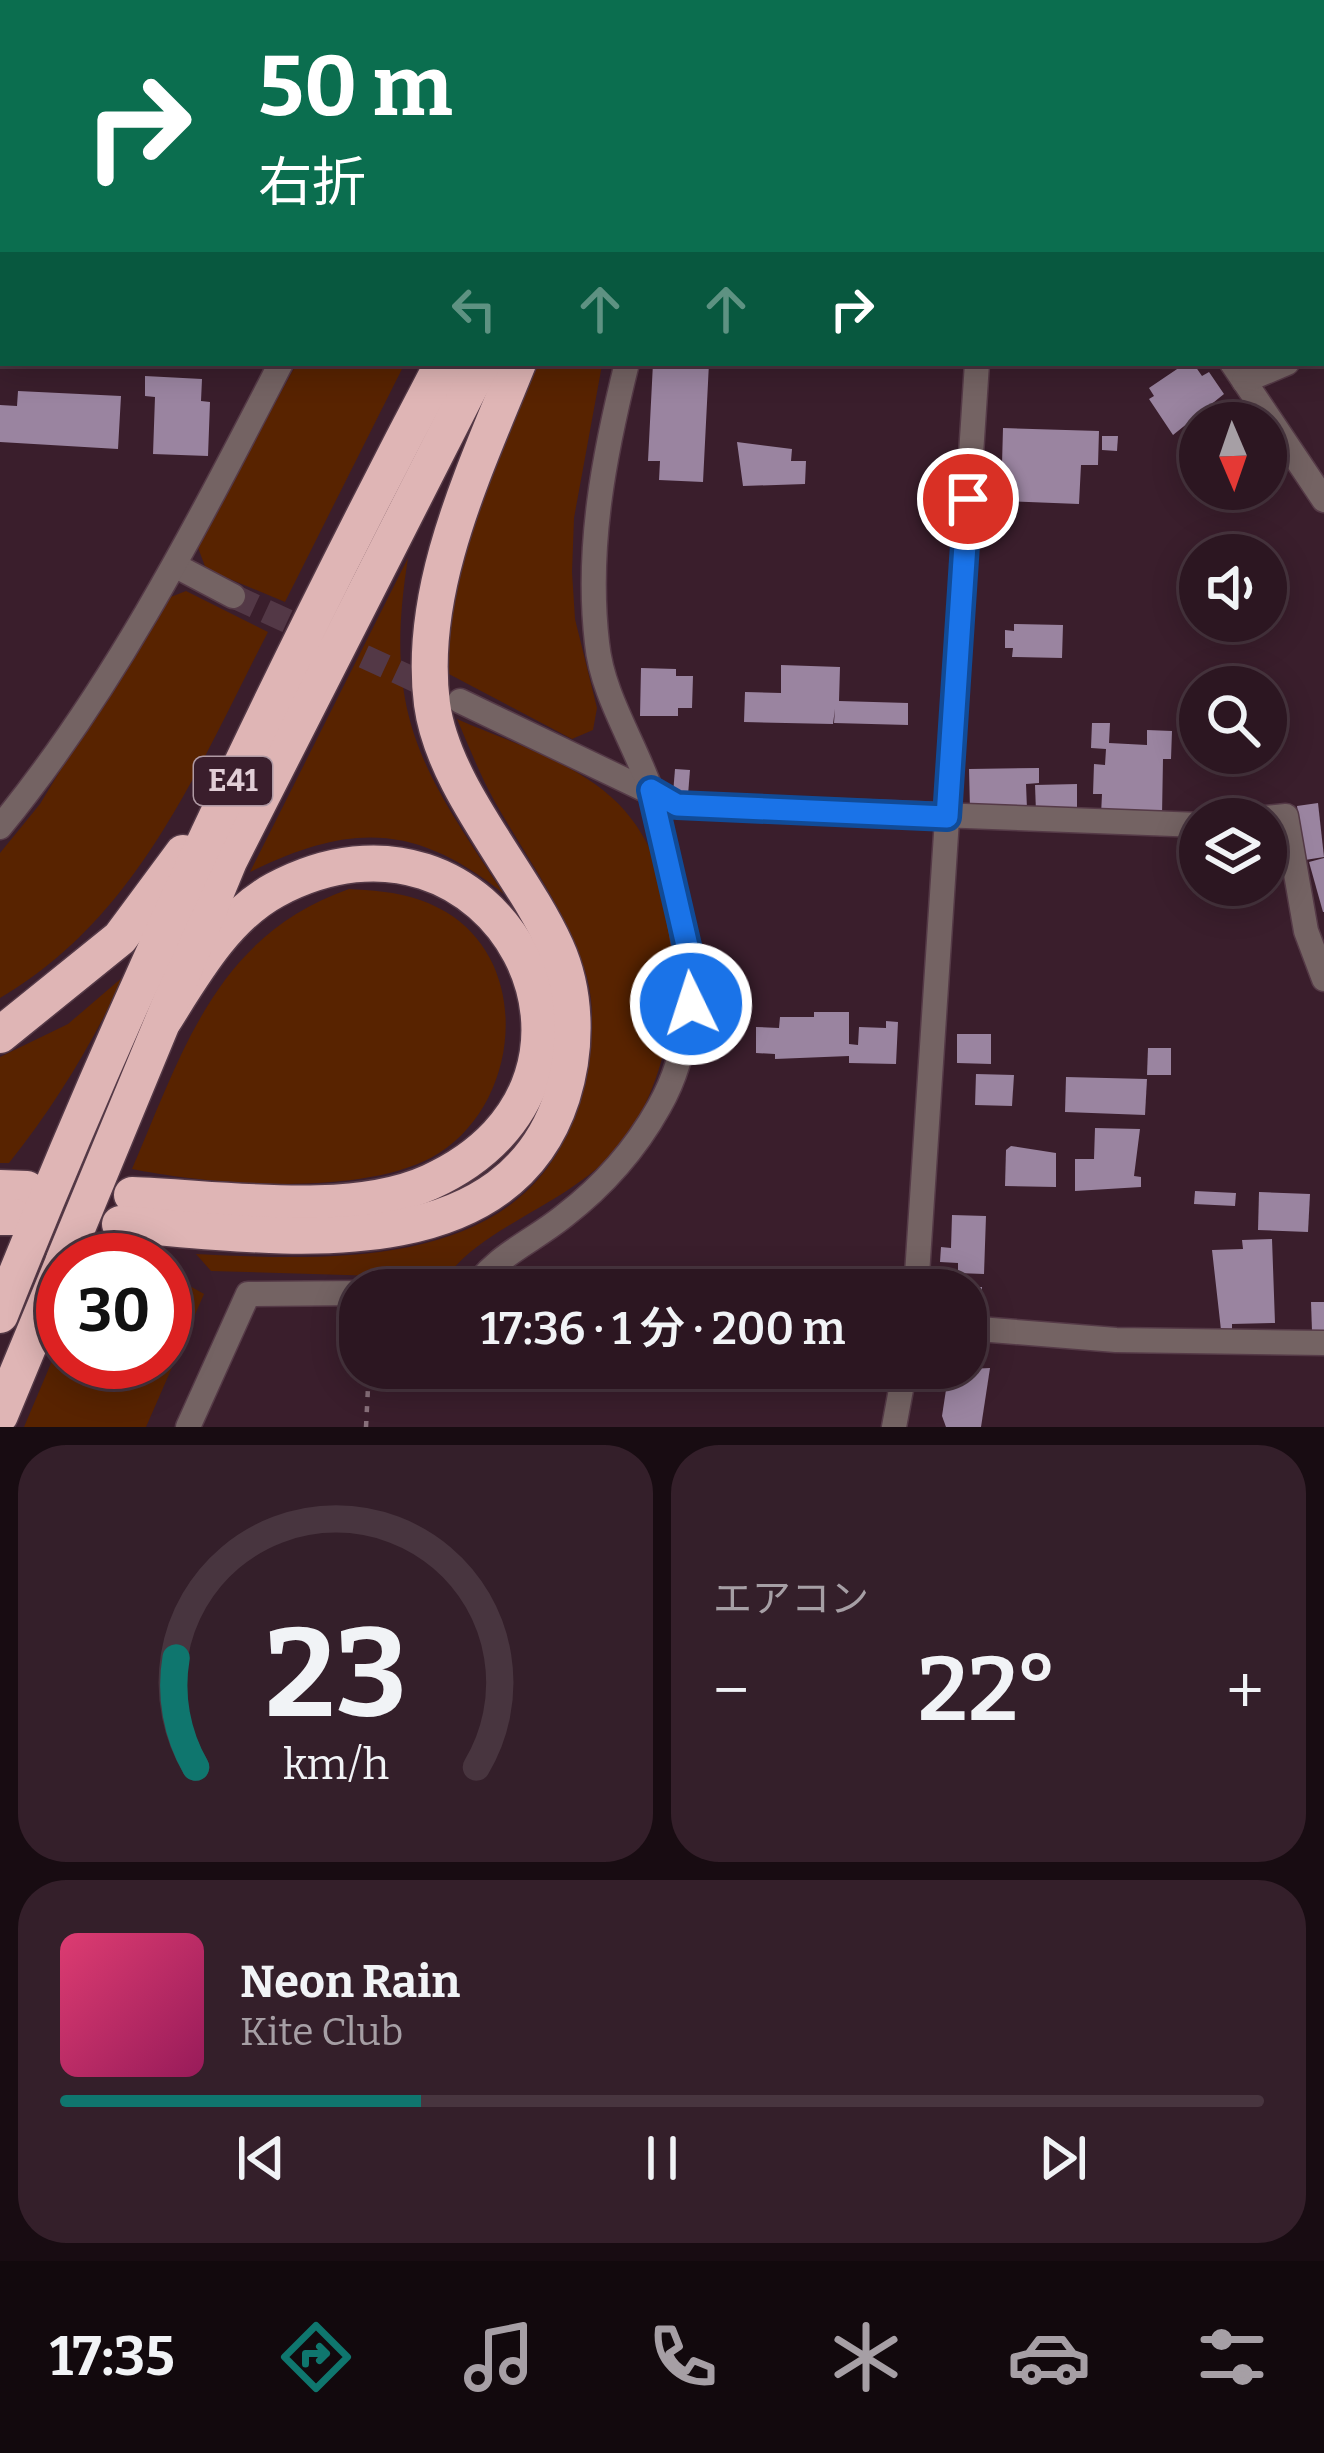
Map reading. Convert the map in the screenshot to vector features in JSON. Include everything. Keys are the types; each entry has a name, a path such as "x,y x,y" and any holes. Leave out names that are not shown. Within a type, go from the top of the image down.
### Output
{"highway":[{"name":"E41","path":"0,1316 17,1204 441,366"},
{"name":"E41","path":"76,1233 229,861 480,366"},
{"path":"164,1020 233,923 274,891 344,865 425,870 493,909 524,953 540,1016 534,1073 512,1119 482,1151 429,1183 336,1202 126,1209 300,1236 360,1235 420,1224 476,1202 518,1171 553,1125 572,1067 571,991 557,948 460,781 433,707 431,634 449,551 517,366"},
{"path":"0,1035 120,938 176,866 261,716"},
{"name":"E41","path":"0,1415 36,1329"}],"street":[{"path":"0,827 47,770 176,566 278,366"},
{"path":"487,1269 606,1181 662,1104 691,1004 688,950 651,790 620,721 597,647 595,530 608,440 626,366"},
{"path":"917,1269 977,366"},
{"path":"1271,366 1238,372 1324,500"},
{"path":"176,566 233,596"},
{"path":"460,701 677,805 1179,823"},
{"path":"1287,822 1306,931 1324,979"},
{"path":"188,1427 248,1294 339,1293"},
{"path":"987,1330 1116,1340 1324,1343"},
{"path":"894,1427 901,1389"}],"path":[{"path":"366,1427 368,1389"}],"shaded area":[{"path":"295,366 403,366 285,602 206,569 197,545"},
{"path":"528,366 602,366 574,518 572,572 575,619 597,708 593,730 572,739 447,673 448,597"},
{"path":"408,558 401,659 415,737 450,810 504,894 441,854 382,838 320,845 250,872"},
{"path":"186,591 268,632 189,787 127,883 49,965 0,998 0,853 40,804 163,600"},
{"path":"457,719 590,781 625,811 648,846 664,887 674,979 658,1071 641,1112 600,1166 482,1243 454,1269 339,1269 339,1275 211,1271 196,1254 309,1257 424,1243 476,1225 521,1196 557,1154 587,1066 592,1034 589,986 567,927 490,792"},
{"path":"349,889 399,894 446,912 474,935 493,964 503,998 500,1068 487,1101 466,1130 439,1153 409,1167 332,1182 246,1183 132,1169 188,1040 236,966 267,935 304,909"},
{"path":"124,976 58,1096 9,1163 0,1163 0,1057 68,1024"},
{"path":"192,1287 204,1294 192,1322"},
{"path":"40,1389 163,1389 146,1427 24,1427"}],"building":[{"path":"653,366 709,366 703,482 659,480 660,461 648,461"},
{"path":"1182,366 1195,366 1202,376 1209,372 1224,394 1214,402 1179,402 1179,430 1173,435 1149,399 1154,396 1149,388"},
{"path":"145,376 202,379 201,401 210,402 208,456 153,454 155,397 145,396"},
{"path":"18,391 121,396 118,449 0,442 0,405 17,406"},
{"path":"1003,428 1099,431 1098,465 1081,465 1079,504 1001,501"},
{"path":"1102,436 1118,436 1117,451 1102,450"},
{"path":"737,442 792,449 791,461 806,461 805,484 743,486"},
{"path":"1014,624 1063,625 1062,658 1012,657 1013,648 1005,648 1005,630 1014,631"},
{"path":"781,665 840,667 839,701 908,703 908,725 834,723 835,709 833,724 744,722 745,692 781,693"},
{"path":"641,668 676,669 676,676 693,676 692,708 678,708 678,716 640,716"},
{"path":"1092,723 1110,723 1109,743 1147,745 1147,730 1172,731 1171,759 1163,759 1162,816 1101,815 1102,794 1093,794 1094,764 1105,765 1106,749 1091,748"},
{"path":"1039,768 1039,783 1026,784 1027,809 970,810 969,769"},
{"path":"675,769 690,770 688,795 673,794"},
{"path":"1077,784 1077,811 1036,812 1035,785"},
{"path":"1318,803 1324,857 1305,860 1297,806"},
{"path":"1324,858 1324,912 1323,912 1309,862"},
{"path":"814,1012 849,1012 849,1044 858,1045 859,1027 886,1028 886,1021 898,1022 896,1064 849,1063 849,1056 775,1059 775,1054 756,1053 756,1027 779,1028 780,1017 814,1017"},
{"path":"957,1034 991,1034 991,1064 957,1063"},
{"path":"1148,1048 1171,1048 1171,1075 1147,1075"},
{"path":"976,1074 1014,1075 1012,1106 975,1105"},
{"path":"1066,1077 1147,1079 1145,1115 1065,1112"},
{"path":"1095,1128 1140,1129 1134,1176 1141,1177 1141,1187 1075,1191 1075,1159 1094,1159"},
{"path":"1011,1146 1056,1153 1056,1187 1005,1186 1006,1150"},
{"path":"1195,1191 1236,1193 1235,1206 1194,1204"},
{"path":"1259,1192 1310,1194 1308,1232 1258,1230"},
{"path":"952,1215 986,1216 984,1269 958,1269 958,1263 940,1262 941,1247 951,1248"},
{"path":"1272,1239 1275,1323 1232,1324 1232,1330 1221,1330 1212,1250 1243,1249 1242,1240"},
{"path":"1311,1302 1324,1302 1324,1330 1312,1331"},
{"path":"946,1389 987,1389 981,1427 946,1427 942,1416"}],"tunnel":[{"path":"233,596 441,692"}],"route":[{"path":"691,1004 688,950 651,790 677,805 947,817 968,499"}]}
